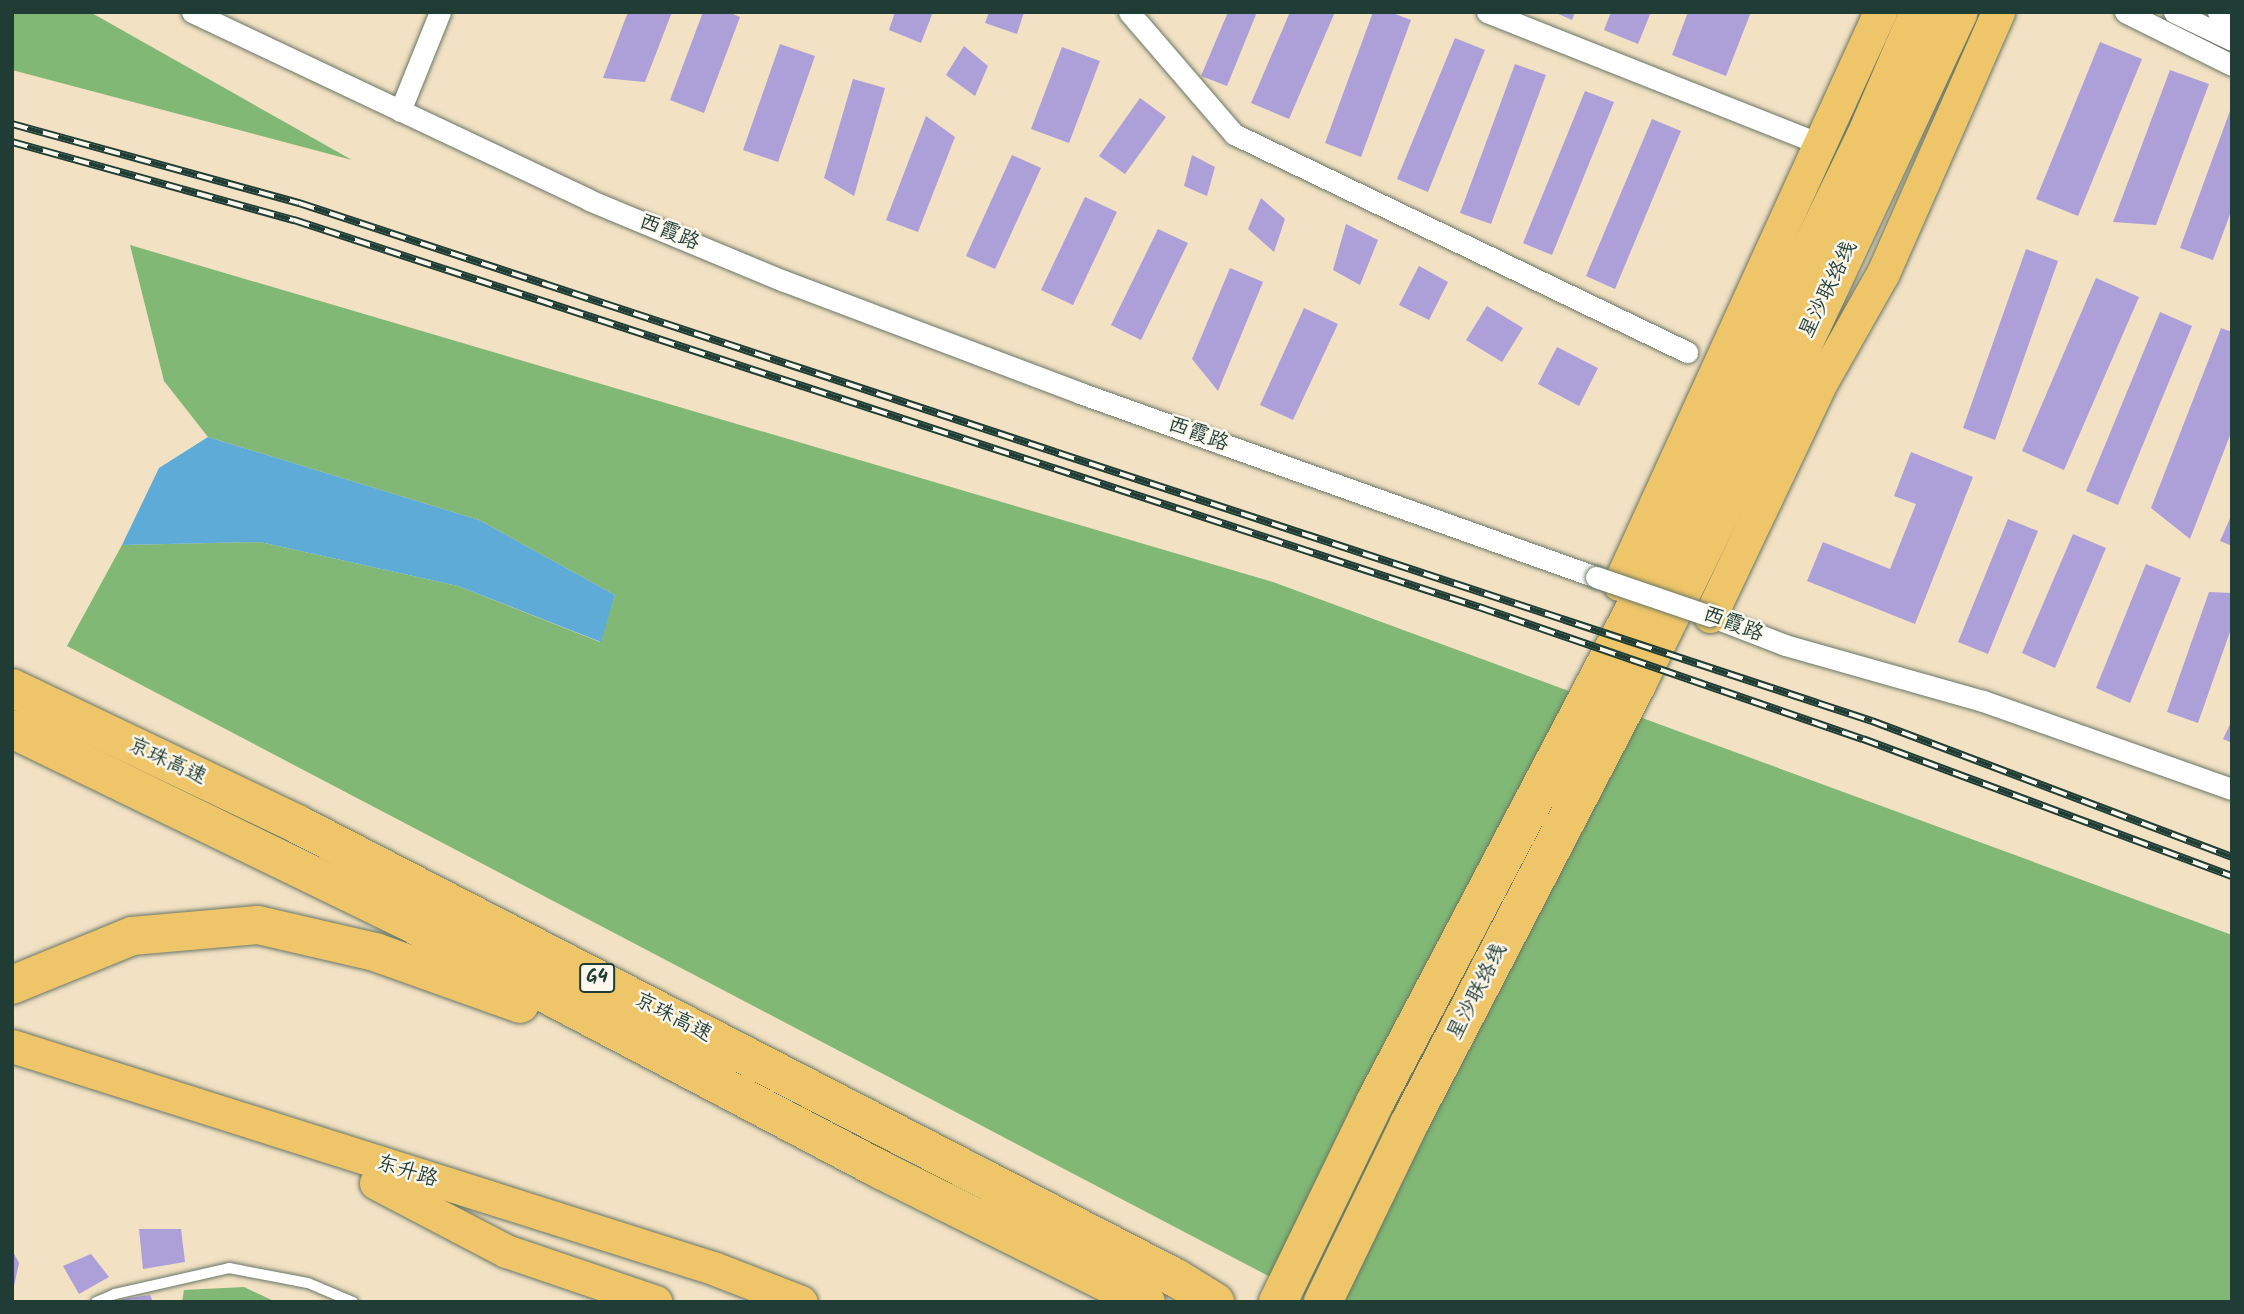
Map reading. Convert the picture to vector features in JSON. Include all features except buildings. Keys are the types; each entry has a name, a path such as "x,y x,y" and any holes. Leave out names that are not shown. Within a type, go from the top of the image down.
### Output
{"highway":[{"path":"1278,1302 1375,1102 1664,553 1858,153 1919,12"},
{"name":"星沙联络线","path":"1323,1302 1409,1124 1637,684 1800,351 1959,12"},
{"path":"12,668 298,824"},
{"name":"京珠高速","path":"12,688 298,824 1176,1278 1215,1302"},
{"name":"京珠高速","path":"12,729 428,932 881,1170 1146,1302"},
{"path":"12,985 132,936 258,925 374,952 497,994 881,1170"}],"main road":[{"path":"1608,581 1820,144 1880,12"},
{"path":"1710,616 1819,386 1883,273 1998,14"},
{"name":"东升路","path":"12,1046 36,1069 376,1183 712,1279 766,1302"},
{"name":"东升路","path":"36,1069 713,1268 801,1302"},
{"path":"376,1183 506,1251 656,1302"}],"street":[{"name":"西霞路","path":"192,12 589,200 784,281 1080,393 1786,645 1983,701 2232,789"},
{"path":"400,111 440,12"},
{"path":"1129,12 1234,134 1687,352"},
{"path":"1487,12 1820,144"},
{"path":"2125,12 2232,65"},
{"path":"2174,12 2232,40"},
{"path":"2218,12 2232,19"}],"lane":[{"path":"96,1302 115,1294 229,1268 308,1283 353,1302"}],"green space":[{"path":"12,12 90,12 352,160 12,70"},
{"path":"130,245 1273,582 2232,935 2232,1302 1318,1302 67,646 122,545 260,542 458,586 600,642 615,595 479,520 208,437 164,381"},
{"path":"244,1287 276,1302 182,1302 184,1290"}],"water":[{"path":"208,437 479,520 615,595 601,642 458,586 260,542 122,545 159,468"}],"railway":[{"path":"12,124 299,203 1872,721 2232,857"},
{"path":"12,142 294,220 1479,607 1863,739 2232,876"}]}
